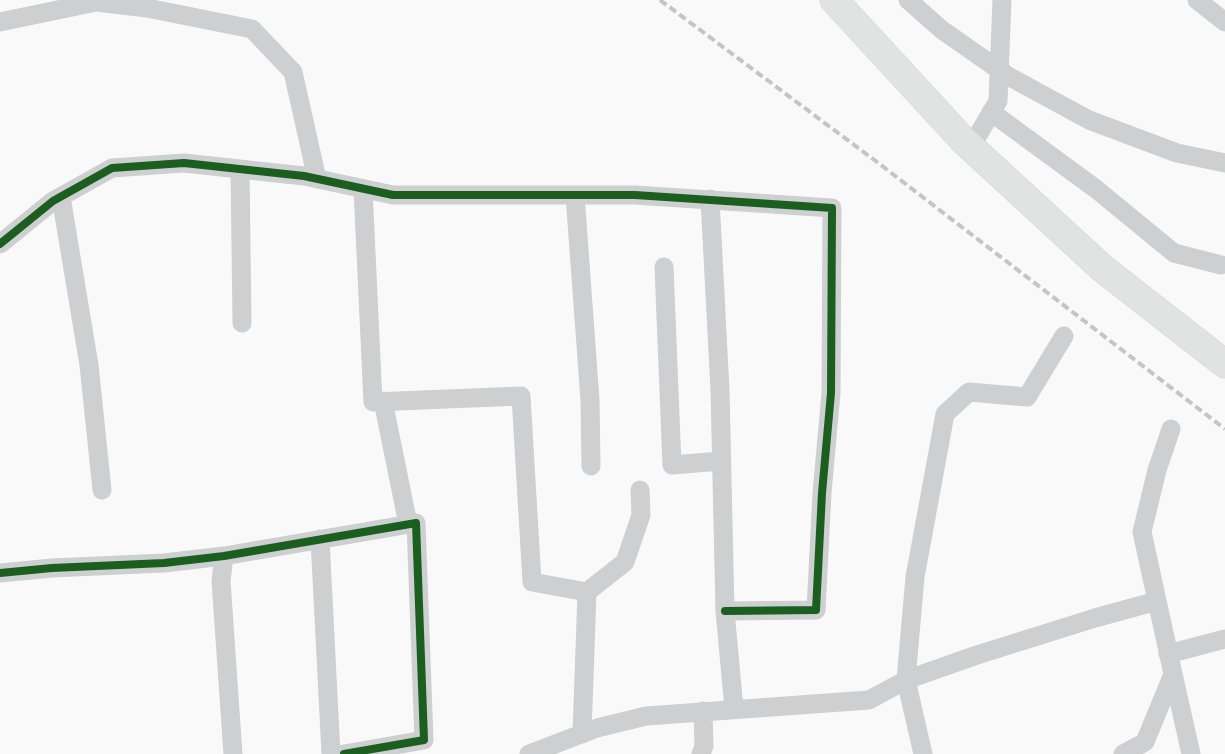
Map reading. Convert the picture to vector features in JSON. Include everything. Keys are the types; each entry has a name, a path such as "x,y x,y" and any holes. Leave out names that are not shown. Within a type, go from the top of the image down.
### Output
{"main road":[{"path":"840,2 971,147 1102,268 1225,364"}],"street":[{"path":"908,0 942,30 1008,76 1089,120 1177,153 1225,163"},
{"path":"971,147 998,101 1002,0"},
{"path":"1197,0 1225,22"},
{"path":"0,22 96,2 147,8 252,29 293,72 317,179"},
{"path":"991,112 1096,189 1174,253 1221,265"},
{"path":"0,244 53,201 112,168 184,164 317,179 393,195 635,195 832,208 831,393 822,493 816,610 724,611"},
{"path":"240,169 242,323"},
{"path":"363,188 373,402 521,396 532,582 587,592 625,562 641,515 640,490"},
{"path":"575,195 590,400 591,466"},
{"path":"61,197 89,365 102,490"},
{"path":"710,199 720,390 724,611 734,709"},
{"path":"664,267 672,465 721,461"},
{"path":"923,754 906,680 915,577 946,414 970,392 1027,397 1064,336"},
{"path":"383,401 408,524"},
{"path":"1171,429 1157,470 1142,532 1191,754"},
{"path":"0,573 52,568 164,563 224,556 416,522 424,740 344,754"},
{"path":"320,539 332,754"},
{"path":"224,556 221,580 233,754"},
{"path":"582,734 587,592"},
{"path":"529,754 565,748 582,734 597,728 646,716 869,700 906,680 1086,621 1157,601"},
{"path":"1168,654 1225,639"},
{"path":"1123,754 1145,742 1173,674"},
{"path":"703,712 706,751"}],"railway":[{"path":"660,0 877,162 1225,429"}],"cycle path":[{"path":"0,244 53,201 112,168 184,163 304,176 393,195 635,195 832,208 831,393 822,493 816,610 725,611"},
{"path":"0,573 52,568 164,563 224,556 416,523 424,740 344,754"}]}
